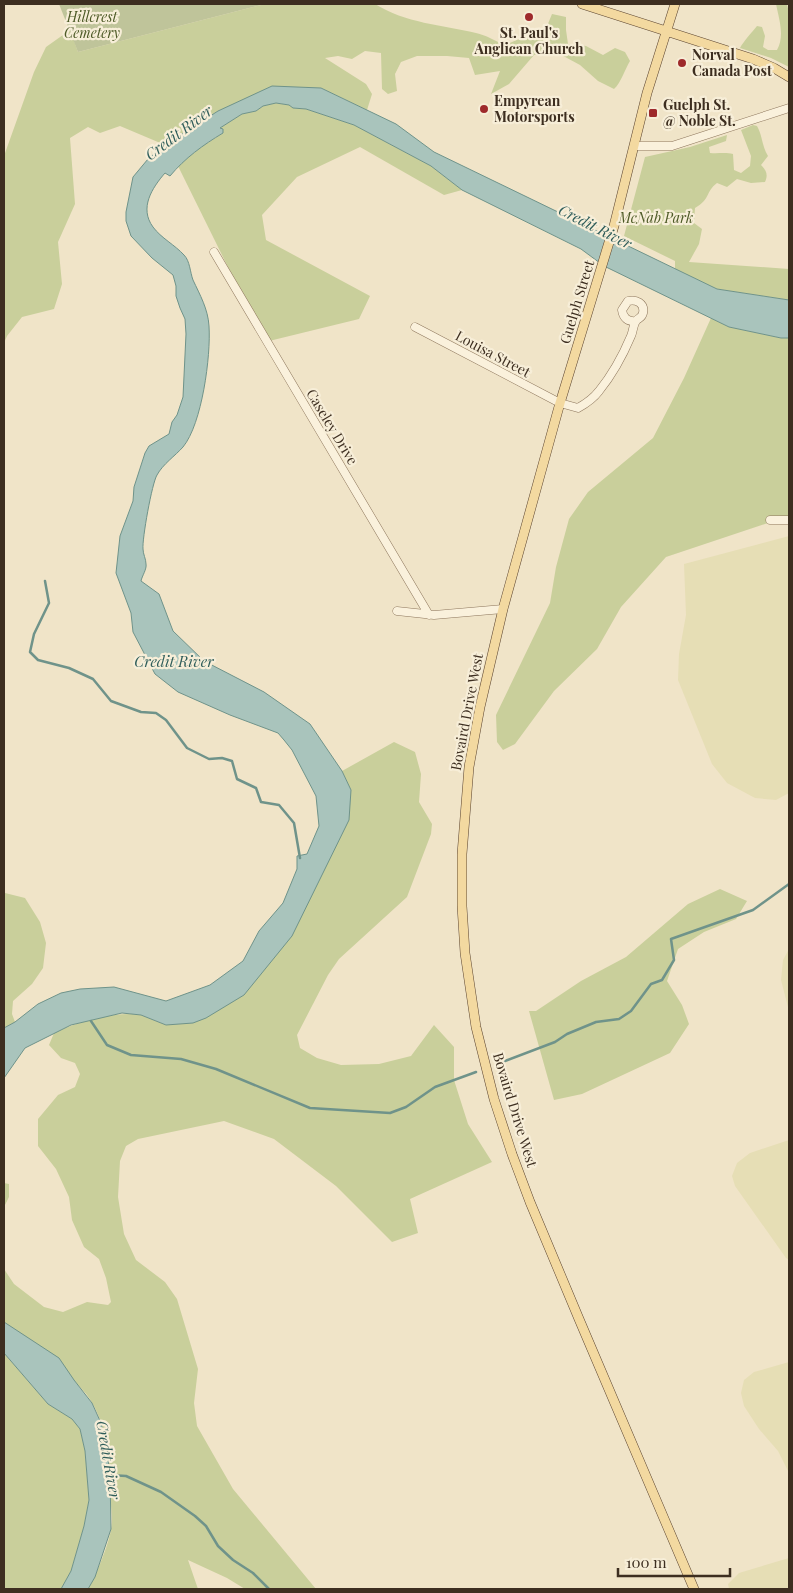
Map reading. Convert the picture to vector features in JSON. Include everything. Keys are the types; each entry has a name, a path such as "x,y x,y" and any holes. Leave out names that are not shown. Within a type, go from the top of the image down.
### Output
{"main road":[{"path":"582,4 753,58 789,78"},
{"name":"Guelph Street","path":"503,609 560,403 614,226 647,93 675,4"},
{"name":"Bovaird Drive West","path":"503,609 480,707 469,767 462,854 462,906 465,953 478,1036 494,1099 530,1202 694,1589"}],"street":[{"path":"634,146 672,146 789,108"},
{"name":"Caseley Drive","path":"214,252 429,615"},
{"path":"560,403 578,408 590,402 618,363 636,321"},
{"name":"Louisa Street","path":"415,327 560,403"},
{"path":"770,520 789,520"},
{"path":"397,611 429,615 503,609"}],"shaded area":[{"path":"789,536 789,793 776,800 755,798 727,783 712,764 678,680 679,654 686,615 684,564"},
{"path":"789,949 789,1011 781,980 783,960"},
{"path":"789,1140 789,1260 735,1186 732,1176 737,1163 750,1153"},
{"path":"789,1362 789,1473 778,1451 759,1429 744,1406 741,1393 744,1380 754,1372"},
{"path":"789,1558 789,1589 729,1589 728,1584 739,1573"}],"green space":[{"name":"Hillcrest Cemetery","path":"59,4 265,4 78,52"},
{"path":"265,4 375,4 411,19 480,34 505,45 526,36 543,36 552,14 566,17 568,44 586,46 603,55 615,48 625,52 630,61 621,80 614,89 598,81 580,65 554,51 534,55 509,84 491,94 500,71 475,75 469,58 417,56 401,62 395,74 397,91 388,94 382,89 381,53 365,51 352,59 338,56 325,58 366,84 372,94 367,110 321,88 218,111 165,145 120,126 100,133 88,127 70,138 75,204 58,242 62,284 54,309 22,317 7,336 4,343 4,156 34,72 46,47 70,30 78,52"},
{"path":"776,4 787,4 789,13 789,67 771,58 740,48 757,26 762,27 765,36 763,47 768,50 777,50 781,33"},
{"path":"276,103 289,105 293,108 306,109 354,125 431,166 462,190 444,195 360,147 297,177 262,215 266,240 370,296 359,319 265,342 178,166 201,147 223,133 220,128 242,114"},
{"name":"McNab Park","path":"753,125 757,126 768,156 761,165 766,173 765,182 751,183 737,179 727,187 717,183 713,186 704,202 695,208 694,223 702,229 699,244 689,262 789,269 789,300 717,289 675,270 675,261 624,236 645,157 690,147 727,135 726,141 709,147 710,153 733,154 734,170 741,173 750,166 751,156 741,130"},
{"path":"711,318 729,327 789,338 789,516 666,557 621,607 597,649 554,691 515,744 503,750 497,742 496,715 550,603 556,567 569,519 588,492 653,438 684,378"},
{"path":"394,742 415,752 421,774 419,802 432,824 431,834 407,897 339,959 328,975 297,1035 300,1048 317,1058 341,1065 379,1064 411,1056 434,1025 454,1047 454,1080 468,1124 492,1162 410,1199 418,1233 392,1242 336,1186 274,1139 224,1121 138,1139 126,1146 120,1161 118,1197 124,1234 136,1260 165,1282 177,1299 198,1369 194,1403 197,1426 233,1489 316,1589 245,1589 227,1578 188,1560 198,1589 88,1589 105,1551 112,1522 109,1460 100,1419 87,1395 78,1385 58,1366 4,1322 4,1269 14,1284 44,1307 63,1312 87,1302 108,1305 111,1302 106,1278 99,1259 84,1247 72,1220 69,1197 56,1169 38,1146 38,1119 58,1095 75,1087 80,1074 75,1063 61,1058 49,1045 54,1033 96,1018 121,1014 141,1015 166,1025 244,995 351,790 342,771"},
{"path":"720,889 747,901 736,919 704,932 678,949 667,981 682,1005 689,1024 670,1053 582,1094 554,1100 529,1011 536,1011 581,981 626,957 688,904"},
{"path":"4,894 25,898 40,922 46,943 43,968 32,984 13,1001 12,1014 15,1022 4,1028"},
{"path":"4,1183 9,1184 9,1197 4,1207"},
{"path":"4,1353 48,1404 72,1419 80,1429 85,1451 89,1500 84,1526 71,1571 61,1589 4,1589"}],"water":[{"name":"Credit River","path":"272,86 321,88 396,124 434,152 717,289 789,300 789,338 729,327 604,266 581,249 462,190 431,166 354,125 306,109 293,108 289,105 276,103 242,114 220,128 223,129 223,133 195,152 170,176 165,173 149,198 147,213 156,231 188,260 193,280 207,314 209,339 204,389 195,423 183,447 162,467 155,480 144,534 143,549 146,566 141,581 159,594 173,631 204,661 264,692 310,724 342,771 351,790 349,820 292,936 244,995 206,1018 193,1023 166,1025 141,1015 122,1013 71,1025 25,1048 4,1078 4,1028 38,1004 61,993 80,989 114,987 166,1001 210,985 243,961 259,931 283,903 297,869 297,856 307,854 319,826 316,796 292,750 278,733 230,715 178,692 155,674 133,632 131,613 116,573 120,536 133,501 134,487 145,453 149,446 169,434 183,397 186,334 185,319 176,296 173,275 152,258 131,236 126,221 126,212 133,177 148,159 165,145 218,111"},
{"name":"Credit River","path":"4,1322 59,1358 92,1403 101,1423 106,1443 110,1475 111,1529 95,1577 88,1589 61,1589 71,1571 84,1526 89,1500 85,1451 80,1429 72,1419 48,1404 4,1353"}],"waterway":[{"path":"45,581 49,603 34,634 30,652 38,660 69,668 93,679 111,701 141,712 156,713 166,720 187,748 209,759 222,758 232,761 237,779 256,788 261,802 279,805 294,823 300,858"},
{"path":"497,1064 555,1042 567,1034 596,1022 619,1019 631,1011 651,984 662,980 674,960 671,939 753,910 789,884"},
{"path":"91,1021 107,1045 131,1055 181,1059 216,1069 310,1108 390,1113 406,1107 435,1087 476,1072"},
{"path":"110,1475 126,1476 161,1492 195,1516 206,1526 218,1546 233,1560 253,1573 269,1589"}],"place":[{"name":"St. Paul's Anglican Church","path":"529,17"},
{"name":"Norval Canada Post","path":"682,63"},
{"name":"Empyrean Motorsports","path":"484,109"},
{"name":"Guelph St. @ Noble St.","path":"653,113"}]}
